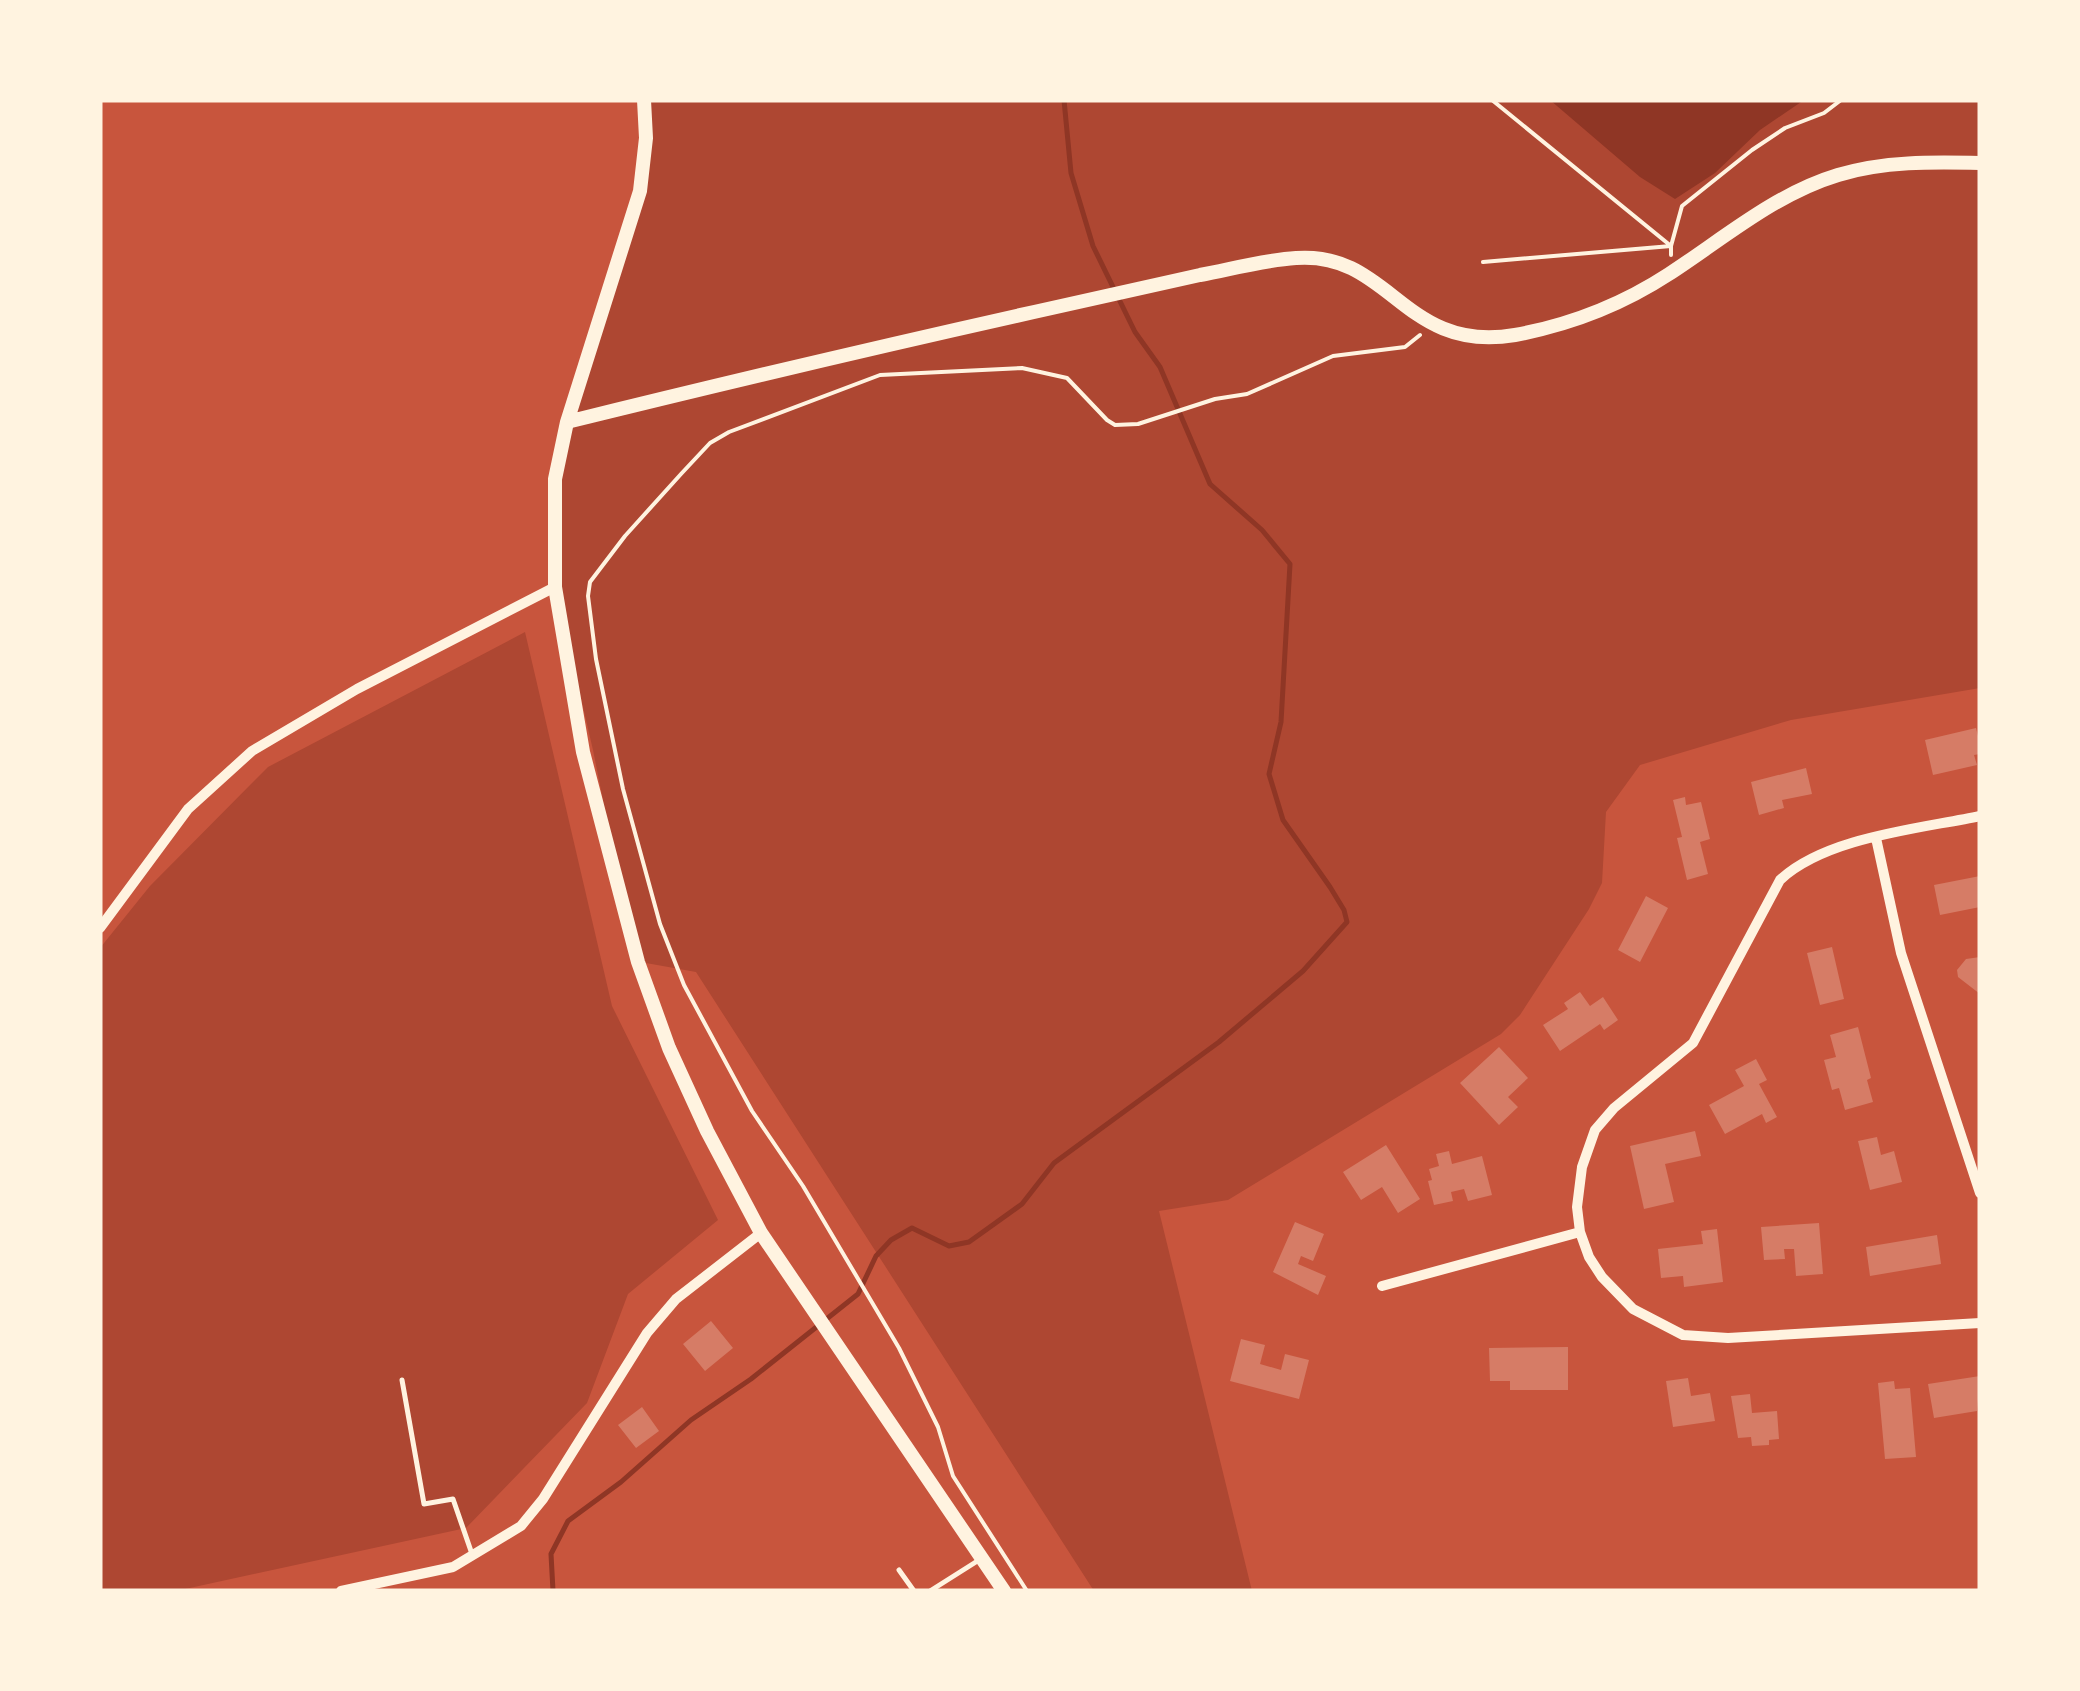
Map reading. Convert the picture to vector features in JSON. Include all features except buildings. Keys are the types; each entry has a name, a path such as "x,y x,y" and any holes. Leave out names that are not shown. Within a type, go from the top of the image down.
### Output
{"street":[{"path":"644,100 646,138 640,192 567,422 555,479 555,586 583,752 638,962 690,1096 761,1232 1004,1591"},
{"path":"567,422 830,358 1276,260 1324,258 1353,267 1429,323 1450,333 1484,338 1542,328 1622,300 1773,205 1822,181 1902,163 1980,163"},
{"path":"100,928 188,809 252,751 357,689 555,586"},
{"path":"1980,816 1876,838 1800,864 1772,892 1692,1043 1614,1108 1595,1130 1579,1186 1580,1232 1589,1257 1616,1294 1647,1318 1683,1335 1728,1338 1980,1323"},
{"path":"1876,838 1900,953 1980,1193"},
{"path":"341,1591 452,1567 521,1526 543,1499 647,1332 676,1298 761,1232"},
{"path":"1382,1286 1580,1232"}],"lane":[{"path":"402,1380 424,1504 453,1500 473,1556"},
{"path":"930,1591 981,1558"},
{"path":"898,1570 914,1591"}],"path":[{"path":"1492,100 1671,246"},
{"path":"1671,258 1682,206 1785,128 1824,114 1841,100"},
{"path":"1483,262 1671,246"},
{"path":"1027,1591 954,1476 919,1386 803,1186 744,1096 684,985 666,939 623,789 596,659 588,603 590,582 710,443 729,432 880,375 1022,368 1067,378 1098,413 1116,425 1138,424 1215,398 1247,394 1350,352 1405,347 1429,323"},
{"path":"578,604 588,603"}],"shaded area":[{"path":"644,100 1980,100 1980,688 1791,720 1640,765 1606,812 1602,883 1589,909 1520,1015 1501,1034 1228,1200 1159,1211 1252,1591 1094,1591 696,972 635,961 593,750 555,587 555,479 640,191"},
{"path":"1550,100 1804,100 1760,130 1715,173 1675,199 1640,177"},
{"path":"525,632 612,1006 718,1220 628,1294 587,1403 466,1528 176,1591 100,1591 100,948 150,886 268,767"}],"waterway":[{"path":"553,1591 551,1554 568,1521 621,1482 691,1420 751,1379 858,1294 876,1256 891,1240 912,1228 949,1246 969,1242 1022,1204 1054,1163 1219,1042 1303,971 1347,922 1330,887 1283,820 1269,774 1281,722 1290,564 1262,530 1210,484 1160,367 1135,332 1093,246 1071,173 1064,100"}]}
